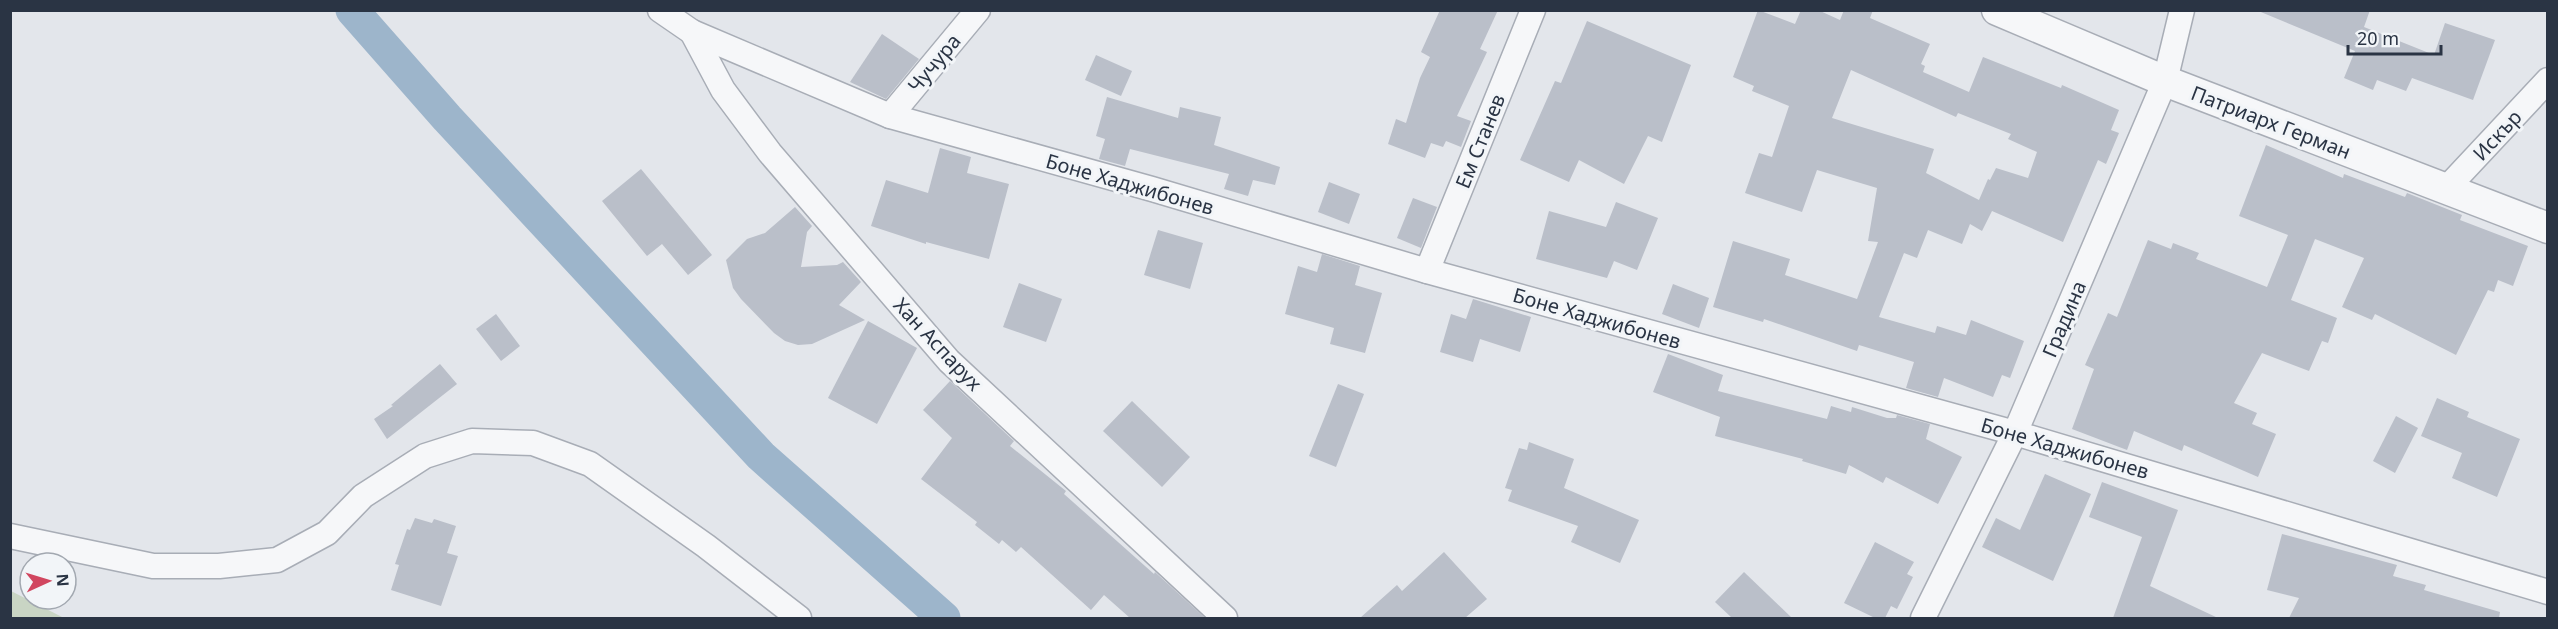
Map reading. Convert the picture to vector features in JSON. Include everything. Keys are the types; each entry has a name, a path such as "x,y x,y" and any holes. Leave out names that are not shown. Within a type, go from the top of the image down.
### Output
{"street":[{"name":"Боне Хаджибонев","path":"660,10 692,33 890,116 1152,189 1427,271 2015,433 2547,592"},
{"name":"Чучура","path":"890,116 978,10"},
{"name":"Ем Станев","path":"1427,271 1533,10"},
{"name":"Патриарх Герман","path":"1997,10 2165,81 2547,228"},
{"name":"Градина","path":"1923,618 2015,433 2165,81 2182,10"},
{"name":"Хан Аспарух","path":"692,33 723,90 770,153 949,361 1225,618"},
{"name":"Искър","path":"2446,189 2547,80"},
{"path":"10,536 153,566 219,566 277,560 327,533 363,496 425,456 472,441 533,443 590,464 706,546 798,618"}],"green space":[{"path":"11,591 18,595 18,611 50,611 64,618 11,618"}],"building":[{"path":"1440,10 1498,10 1480,49 1487,52 1457,116 1471,121 1461,147 1446,141 1443,147 1431,143 1425,158 1388,144 1396,119 1406,123 1420,78 1430,57 1421,52"},
{"path":"1758,10 1795,24 1801,10 1818,10 1840,20 1844,10 1873,10 1870,18 1930,44 1921,64 1925,66 1923,72 1969,92 1983,57 2061,88 2062,85 2119,110 2111,130 2119,133 2106,164 2098,160 2063,242 1992,211 1982,231 1970,224 1962,244 1928,230 1917,258 1904,253 1879,317 1935,333 1937,326 1966,335 1971,320 2024,341 2010,378 2002,375 1993,397 1944,378 1938,397 1906,388 1914,362 1859,345 1857,351 1764,319 1763,322 1713,307 1733,241 1790,259 1785,275 1857,299 1878,242 1868,241 1877,188 1817,170 1802,212 1745,193 1759,153 1772,157 1789,106 1752,91 1754,86 1733,77","holes":["1851,70 1956,117 1958,113 2011,134 2008,139 2037,152 2028,178 1996,168 1990,180 1988,179 1979,200 1926,173 1934,149 1832,118"]},
{"path":"2256,10 2370,10 2364,27 2434,55 2445,23 2495,40 2473,100 2412,78 2406,91 2377,80 2373,90 2344,78 2355,51"},
{"path":"1587,21 1691,65 1662,142 1648,136 1624,184 1579,160 1569,182 1520,160 1555,81 1561,83"},
{"path":"882,34 919,59 886,99 850,82"},
{"path":"1096,55 1132,71 1121,96 1085,80"},
{"path":"1107,97 1178,118 1180,107 1221,117 1214,145 1280,167 1275,185 1253,180 1248,196 1224,189 1229,174 1130,149 1125,166 1099,159 1105,139 1096,136"},
{"path":"2266,145 2343,178 2344,174 2405,197 2407,193 2462,215 2460,220 2528,246 2513,286 2498,280 2494,292 2488,290 2456,355 2375,314 2372,320 2342,307 2364,258 2315,239 2291,300 2337,318 2328,343 2322,341 2309,371 2262,353 2234,403 2257,413 2252,424 2276,434 2258,477 2184,445 2182,451 2134,431 2127,450 2072,429 2094,369 2085,365 2108,313 2117,317 2148,240 2171,249 2173,243 2199,253 2196,259 2267,287 2288,235 2239,216"},
{"path":"940,148 971,157 967,173 1009,184 989,259 926,242 926,244 871,226 886,180 928,193"},
{"path":"641,169 712,255 688,275 662,244 647,256 602,201"},
{"path":"1329,182 1360,194 1349,224 1318,212"},
{"path":"1413,198 1437,207 1421,248 1397,238"},
{"path":"1616,202 1658,218 1637,270 1614,261 1607,278 1536,259 1549,211 1606,227"},
{"path":"795,207 812,226 807,232 801,267 837,265 843,262 861,282 839,305 865,320 812,344 798,345 785,341 774,333 733,288 726,260 747,239 765,233"},
{"path":"1158,230 1203,243 1190,289 1144,275"},
{"path":"1322,254 1360,266 1355,285 1382,293 1365,353 1330,344 1334,328 1285,314 1298,266 1317,272"},
{"path":"1019,283 1062,299 1046,342 1003,327"},
{"path":"1673,284 1709,298 1699,328 1662,314"},
{"path":"1473,299 1531,317 1520,352 1480,339 1473,362 1440,352 1451,314 1466,319"},
{"path":"496,314 520,346 501,361 476,329"},
{"path":"868,321 917,348 877,424 828,398"},
{"path":"1668,354 1723,375 1718,391 1827,419 1831,406 1851,412 1852,407 1887,418 1896,418 1897,415 1930,424 1926,439 1962,457 1938,504 1886,477 1883,483 1849,465 1846,474 1802,461 1803,459 1715,436 1720,417 1653,392"},
{"path":"440,364 457,384 387,439 374,419 393,406 391,405"},
{"path":"950,381 1014,441 1010,446 1066,491 1064,494 1205,618 1130,618 1104,595 1091,610 1021,547 1016,552 1002,540 999,544 975,525 977,522 921,479 952,438 923,410"},
{"path":"1338,384 1364,394 1336,467 1309,456"},
{"path":"2437,398 2469,412 2467,417 2520,439 2497,497 2452,478 2462,453 2421,436"},
{"path":"1132,401 1190,457 1162,487 1103,431"},
{"path":"2396,416 2418,428 2395,473 2373,461"},
{"path":"1529,442 1574,459 1564,488 1639,520 1620,563 1571,542 1578,526 1508,501 1512,490 1505,488 1519,448 1527,450"},
{"path":"2045,474 2091,494 2053,581 1982,547 1996,518 2020,530"},
{"path":"2102,482 2178,510 2150,586 2218,618 2113,618 2142,537 2089,517"},
{"path":"415,518 432,523 434,519 456,526 447,553 458,556 441,606 391,590 399,565 395,564 407,529 410,530"},
{"path":"2282,534 2397,565 2393,576 2426,585 2424,590 2500,612 2499,618 2289,618 2299,598 2267,590"},
{"path":"1875,542 1914,562 1907,574 1913,577 1897,609 1891,606 1885,618 1875,618 1844,603"},
{"path":"1444,552 1487,599 1465,618 1360,618 1397,585 1402,591"},
{"path":"1744,572 1792,618 1732,618 1715,602"}],"waterway":[{"path":"352,10 447,118 761,456 944,618"}]}
